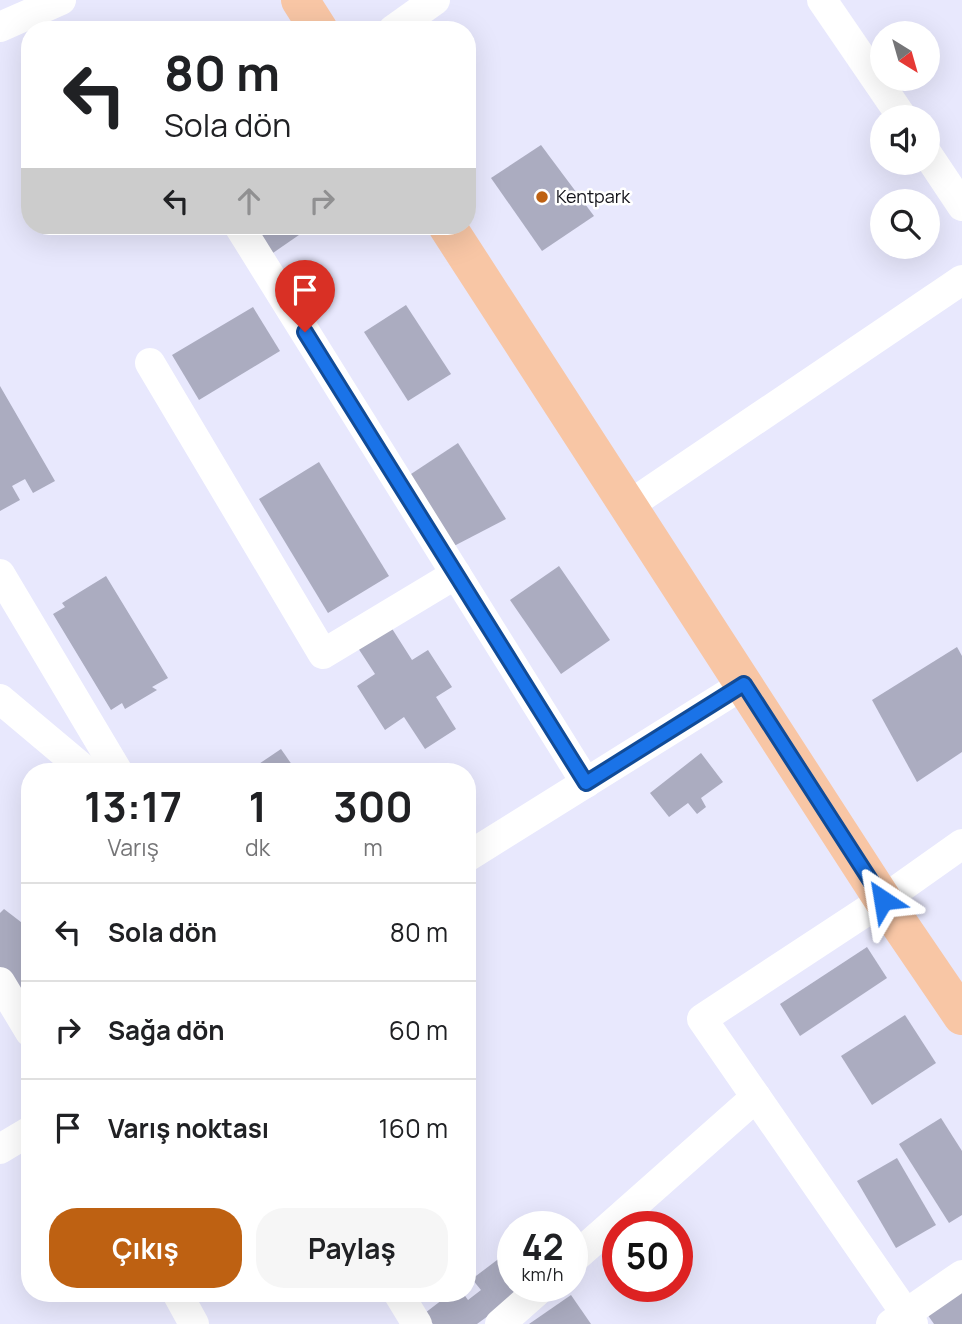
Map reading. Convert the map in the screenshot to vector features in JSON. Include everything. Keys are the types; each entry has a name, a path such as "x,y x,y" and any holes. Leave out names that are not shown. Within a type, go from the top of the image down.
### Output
{"main road":[{"path":"300,0 313,21"},
{"path":"453,235 883,900 962,1016"}],"street":[{"path":"0,27 61,0"},
{"path":"406,21 435,0"},
{"path":"822,0 894,105"},
{"path":"940,173 962,206"},
{"path":"245,235 586,783"},
{"path":"628,506 962,280"},
{"path":"150,363 323,654 456,574"},
{"path":"0,574 113,763"},
{"path":"476,851 744,684"},
{"path":"0,699 76,763"},
{"path":"962,844 883,900 702,1018 903,1321 962,1275"},
{"path":"0,982 21,1017"},
{"path":"588,1246 756,1097"},
{"path":"0,1149 21,1136"},
{"path":"182,1302 194,1324"},
{"path":"404,1302 418,1324"},
{"path":"500,1324 525,1302"}],"building":[{"name":"Kentpark","path":"541,145 594,216 542,251 491,178"},
{"path":"256,235 299,235 270,255"},
{"path":"406,305 451,374 408,401 364,332"},
{"path":"253,307 280,351 199,400 172,355"},
{"path":"0,386 55,481 33,493 25,479 12,486 20,500 0,511"},
{"path":"458,443 506,519 454,546 408,476"},
{"path":"319,462 389,576 328,613 259,499"},
{"path":"559,566 610,640 561,674 510,600"},
{"path":"106,576 168,678 152,687 157,690 125,709 122,703 111,710 53,614 65,607 62,603"},
{"path":"391,627 412,660 428,650 452,687 436,697 456,729 425,749 404,717 385,730 357,686 375,674 358,648"},
{"path":"957,647 962,656 962,752 917,782 872,700"},
{"path":"281,749 291,763 260,763"},
{"path":"701,753 723,782 701,798 706,807 697,814 688,803 669,817 650,793"},
{"path":"4,909 21,922 21,992 0,976 0,913"},
{"path":"867,947 887,978 800,1036 780,1004"},
{"path":"905,1015 936,1063 872,1105 841,1056"},
{"path":"941,1118 962,1151 962,1215 949,1223 899,1144"},
{"path":"897,1158 936,1225 896,1248 857,1181"},
{"path":"497,1260 497,1302 507,1302 477,1324 433,1324 425,1313 439,1302 476,1302 476,1294 481,1290 476,1284 476,1276"},
{"path":"962,1291 962,1324 934,1324 927,1314"},
{"path":"561,1302 576,1302 591,1324 529,1324"}],"place":[{"name":"Kentpark","path":"542,197"}],"route":[{"path":"305,332 586,783 744,684 883,900"}]}
